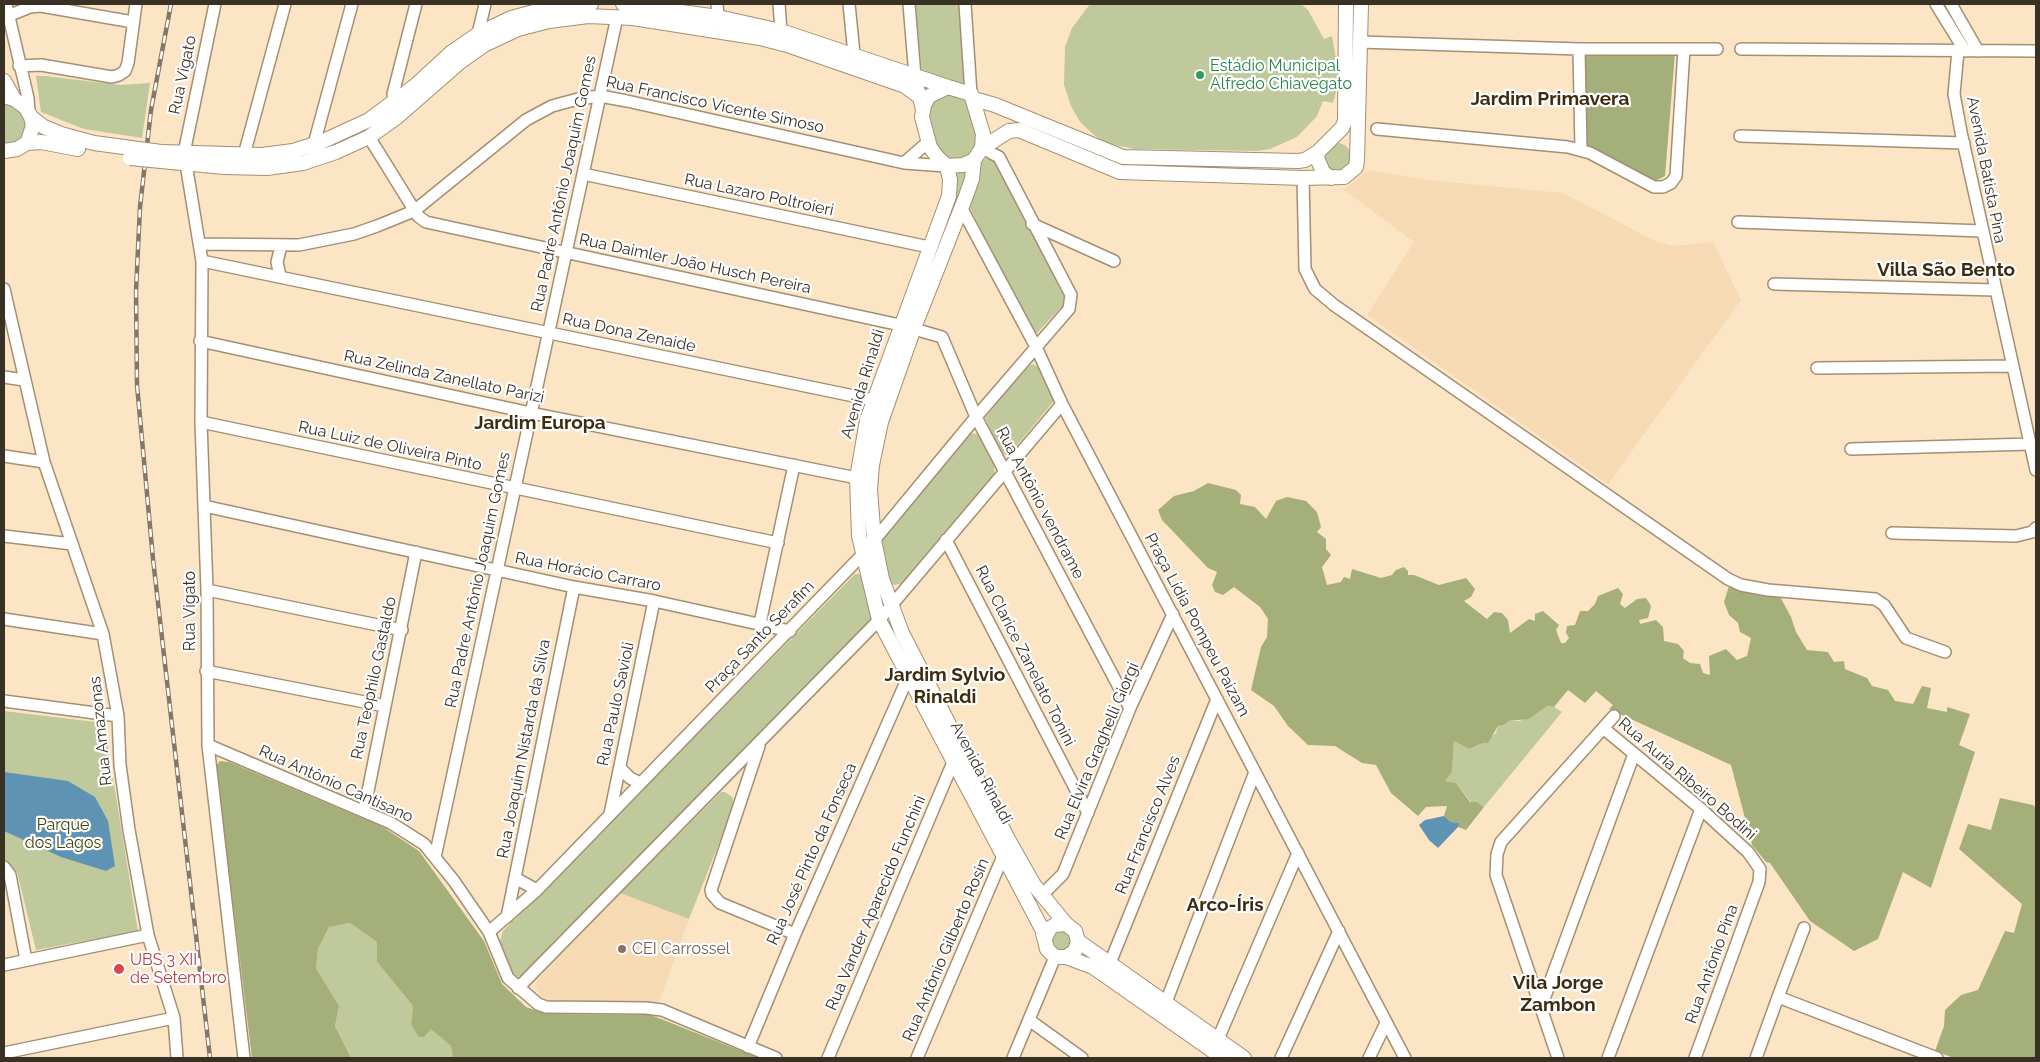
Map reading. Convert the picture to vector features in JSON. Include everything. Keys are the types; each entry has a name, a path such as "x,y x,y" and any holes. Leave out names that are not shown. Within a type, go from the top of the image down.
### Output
{"main road":[{"path":"185,158 293,151 314,144 369,120 394,103 452,52 478,34 511,18 545,9 591,4"},
{"path":"622,4 718,10 948,87 1123,157 1298,161 1305,160 1318,152 1334,137 1345,121 1346,4"},
{"path":"982,148 1009,131 1019,130 1120,172 1303,178 1344,176 1356,168 1361,4"},
{"path":"4,151 17,149 28,143 60,144 94,153 130,153 267,168 303,162 336,152 369,137 397,117 460,62 484,46 518,29 549,21 588,16 659,22 760,38 787,45 905,86 917,94 923,105"},
{"path":"4,81 33,126 28,143"},
{"path":"948,87 929,96 923,105 922,117 928,142 938,158 947,166 963,165 974,160"},
{"path":"972,97 983,134 982,148"},
{"path":"20,105 44,127 130,153"},
{"path":"1334,137 1350,142 1357,152"},
{"name":"Avenida Rinaldi","path":"982,148 974,160 972,179 914,328 876,441 870,490 874,540 890,605 902,633 1009,841 1042,895 1066,924"},
{"path":"1318,152 1323,172 1331,178"},
{"name":"Avenida Rinaldi","path":"947,166 951,188 949,196 900,324 873,400 862,440 857,478 858,518 862,555 879,620 1004,854 1045,938"},
{"path":"1060,957 1075,951 1078,941 1075,931 1066,924 1055,925 1050,928 1045,938 1047,949 1060,957 1094,967 1218,1039 1244,1058"},
{"path":"1078,941 1110,963 1223,1058"}],"street":[{"path":"6,4 19,66 26,87 20,105"},
{"path":"19,66 41,65 112,77 119,75 124,71 128,63 136,4"},
{"name":"Rua Vigato","path":"215,4 185,158 202,261 200,341 201,422 207,590 206,671 208,745 244,1058"},
{"path":"244,155 284,4"},
{"path":"314,144 352,4"},
{"path":"397,117 393,94 416,4"},
{"path":"478,34 487,4"},
{"path":"779,4 781,31"},
{"path":"849,4 854,54"},
{"path":"909,4 915,76 923,105"},
{"path":"965,4 972,97"},
{"path":"1936,4 1962,51"},
{"path":"1952,4 1978,51"},
{"path":"8,16 30,7 41,6 133,22"},
{"path":"656,6 659,22"},
{"name":"Rua Padre Antônio Joaquim Gomes","path":"435,857 617,17"},
{"path":"1360,42 1579,49 1717,49"},
{"path":"1579,49 1581,150"},
{"path":"1377,129 1554,145 1581,150 1654,188 1671,184 1676,176 1684,49"},
{"path":"1741,49 2036,51"},
{"name":"Avenida Batista Pina","path":"1962,51 1954,94 1982,231 2036,470"},
{"name":"Rua Francisco Vicente Simoso","path":"200,244 300,245 354,234 414,210 526,120 566,102 600,96 904,163 947,166"},
{"path":"1740,136 1964,143"},
{"path":"369,137 414,210"},
{"path":"904,163 928,142"},
{"name":"Praça Santo Serafim","path":"489,932 537,890 862,555 976,417 1069,309 1071,299 999,157 982,148"},
{"name":"Rua Lazaro Poltroieri","path":"583,174 929,246"},
{"path":"1303,178 1305,269 1315,289 1334,305 1728,579 1741,585 1768,590 1875,599 1884,605 1906,638 1945,652"},
{"name":"Praça Lídia Pompeu Paizam","path":"961,207 1036,346 1062,404 1405,1058"},
{"name":"Rua Daimler João Husch Pereira","path":"414,210 426,222 914,328"},
{"path":"1738,222 1982,231"},
{"path":"1032,224 1114,260"},
{"path":"280,276 277,262 281,246"},
{"name":"Rua Dona Zenaide","path":"202,261 873,400"},
{"path":"1774,284 1995,290"},
{"name":"Rua Amazonas","path":"4,293 44,462 103,634 118,716 120,765 129,830 148,935 174,1018 178,1058"},
{"name":"Rua Antônio vendrame","path":"914,328 938,334 944,340 976,417 1130,708"},
{"name":"Rua Zelinda Zanellato Parizi","path":"200,341 531,413 857,478"},
{"path":"1817,368 2013,366"},
{"path":"4,376 24,380"},
{"path":"518,988 879,620 1004,470 1062,404"},
{"name":"Rua Luiz de Oliveira Pinto","path":"201,422 515,490 778,543"},
{"path":"1851,449 2031,444"},
{"path":"4,456 44,462"},
{"path":"760,623 794,465"},
{"name":"Rua Horácio Carraro","path":"204,506 574,587 654,601 790,630"},
{"path":"1892,533 2016,536 2032,532 2036,528"},
{"path":"4,536 72,544"},
{"name":"Rua Clarice Zanelato Tonini","path":"946,540 1088,813"},
{"name":"Rua Teophilo Gastaldo","path":"364,812 402,630 416,552"},
{"name":"Rua Joaquim Nistarda da Silva","path":"507,917 574,587"},
{"path":"207,590 402,630"},
{"name":"Rua Paulo Savioli","path":"610,814 654,601"},
{"name":"Rua Elvira Graghelli Giorgi","path":"1042,895 1063,874 1130,708 1173,614"},
{"path":"4,620 103,634"},
{"path":"206,671 385,706"},
{"name":"Rua José Pinto da Fonseca","path":"748,1047 794,934 909,675"},
{"name":"Rua Francisco Alves","path":"1110,963 1217,699"},
{"path":"4,701 118,716"},
{"path":"1558,1058 1496,875 1497,854 1501,842 1614,716"},
{"name":"Rua Auria Ribeiro Bodini","path":"1603,728 1701,809 1748,852 1760,869 1759,882"},
{"path":"760,742 710,890 720,903 794,934"},
{"name":"Rua Antônio Cantisano","path":"208,745 392,823 424,844 489,932 504,969 518,988 538,1004 546,1007 646,1008 662,1010 776,1058"},
{"path":"1541,1007 1634,754"},
{"name":"Rua Vander Aparecido Funchini","path":"828,1058 954,760"},
{"path":"620,768 630,778 640,782"},
{"path":"1164,1008 1255,772"},
{"path":"1608,1058 1701,809"},
{"path":"1218,1039 1298,853"},
{"name":"Rua Antônio Gilberto Rosin","path":"917,1058 1004,854"},
{"path":"4,867 10,875 26,960"},
{"path":"515,878 537,890"},
{"name":"Rua Antônio Pina","path":"1695,1058 1759,882"},
{"path":"1756,1058 1804,928"},
{"path":"1281,1058 1339,931"},
{"path":"4,965 148,935"},
{"path":"1013,1058 1029,1020 1060,957"},
{"path":"1778,997 1936,1058"},
{"path":"4,1052 174,1018"},
{"path":"1029,1020 1082,1058"},
{"path":"1369,1058 1386,1023"}],"shaded area":[{"path":"1368,170 1428,180 1563,193 1657,242 1674,246 1713,242 1741,300 1608,484 1367,315 1414,242 1344,190"},
{"name":"CEI Carrossel","path":"620,893 689,919 659,1002 547,1001 541,997 535,987 537,980"}],"green space":[{"path":"915,4 962,4 966,84 964,86 922,73"},
{"name":"Estádio Municipal Alfredo Chiavegato","path":"1090,4 1301,4 1308,10 1324,39 1332,36 1337,64 1336,92 1333,103 1323,101 1317,116 1297,137 1270,149 1257,151 1134,149 1106,143 1080,122 1071,106 1064,85 1065,47 1072,28"},
{"path":"1583,52 1675,53 1665,176 1653,182 1584,144"},
{"path":"36,76 120,85 150,83 142,138 84,129 41,112"},
{"path":"944,93 960,95 967,101 978,139 977,149 965,161 948,161 935,147 927,112 929,102"},
{"path":"4,100 14,102 28,122 23,138 15,144 4,146"},
{"path":"1337,143 1347,147 1351,157 1347,167 1337,171 1327,167 1323,157 1327,147"},
{"path":"992,156 1065,298 1064,304 1037,333 1030,329 968,204 981,161"},
{"path":"953,170 966,170 921,299 916,299 957,188"},
{"path":"1033,364 1038,367 1054,397 1053,402 1013,450 1005,455 1001,452 985,418 1024,369"},
{"path":"971,433 980,435 995,463 994,475 908,579 904,583 894,585 890,583 879,548 880,542"},
{"path":"1208,483 1236,490 1241,495 1240,504 1255,507 1266,519 1276,501 1287,497 1306,501 1317,512 1321,527 1317,532 1326,539 1326,549 1331,555 1322,567 1327,585 1341,582 1344,577 1350,579 1352,569 1381,578 1392,575 1396,570 1404,567 1408,571 1408,575 1414,575 1439,585 1466,578 1475,589 1471,597 1464,601 1487,619 1494,612 1502,613 1508,620 1510,633 1529,619 1535,621 1535,614 1543,611 1559,625 1556,630 1561,643 1565,643 1569,638 1566,633 1567,626 1575,625 1580,611 1588,611 1595,604 1598,596 1618,588 1623,594 1620,604 1625,608 1637,599 1646,598 1651,606 1648,618 1639,620 1640,624 1656,620 1663,627 1664,641 1678,644 1684,651 1683,658 1690,663 1700,664 1703,673 1710,675 1709,656 1726,649 1737,660 1747,656 1751,638 1740,632 1738,623 1729,615 1724,602 1729,586 1778,593 1791,617 1796,632 1807,650 1828,652 1834,662 1844,661 1845,669 1867,678 1872,686 1888,690 1895,701 1913,704 1922,686 1931,688 1927,708 1947,712 1947,707 1970,714 1959,745 1975,752 1931,888 1903,872 1878,939 1854,951 1810,921 1770,863 1766,862 1752,845 1731,765 1609,709 1613,705 1596,691 1585,703 1568,690 1554,707 1547,706 1529,719 1508,721 1498,726 1488,743 1483,743 1469,749 1454,741 1452,772 1445,781 1456,783 1470,802 1477,802 1484,807 1466,830 1458,827 1458,823 1451,822 1444,816 1447,806 1426,807 1418,816 1391,793 1376,765 1362,763 1335,746 1308,745 1288,726 1274,706 1251,690 1261,647 1267,637 1268,619 1260,607 1234,587 1223,595 1215,592 1212,585 1217,572 1208,568 1162,520 1158,510 1174,496 1194,491"},
{"path":"855,574 859,574 863,578 873,619 523,976 513,977 499,944 503,931"},
{"path":"1547,706 1554,707 1562,712 1484,807 1477,802 1471,802 1456,783 1445,781 1452,772 1454,741 1469,749 1483,743 1496,733 1498,726 1507,721 1520,721"},
{"name":"Parque dos Lagos","path":"4,711 104,723 138,931 36,950 17,872 4,858"},
{"path":"220,761 229,762 383,827 419,851 484,941 502,984 526,1007 546,1014 651,1015 759,1058 453,1058 451,1046 431,1029 424,1037 419,1037 411,1024 413,1006 377,962 377,942 350,923 329,927 318,949 316,968 339,1006 335,1026 351,1058 252,1058 216,766"},
{"path":"721,792 725,792 733,798 733,808 689,919 620,893"},
{"path":"2000,798 2033,805 2036,808 2036,1058 1954,1058 1935,1051 1944,1026 1945,1010 1961,995 1978,990 2005,931 2014,933 2022,904 1959,849 1968,824 1991,830"},
{"path":"350,923 377,942 377,962 413,1006 411,1024 431,1028 451,1046 453,1058 351,1058 335,1026 339,1006 316,968 318,949 329,927"},
{"path":"1062,930 1069,932 1072,946 1063,953 1052,949 1050,937 1055,932"}],"water":[{"path":"4,772 68,781 95,797 108,821 115,866 106,871 61,857 4,831"},
{"path":"1444,816 1451,822 1459,823 1458,827 1438,848 1429,840 1419,825 1425,820"}],"railway":[{"path":"171,4 151,110 140,207 136,291 137,385 153,559 210,1058"}],"place":[{"name":"Estádio Municipal Alfredo Chiavegato","path":"1200,75"},
{"name":"CEI Carrossel","path":"622,949"},
{"name":"UBS 3 XII de Setembro","path":"119,969"}],"district":[{"name":"Jardim Primavera","path":"1550,99"},
{"name":"Villa São Bento","path":"1946,270"},
{"name":"Jardim Europa","path":"540,423"},
{"name":"Jardim Sylvio Rinaldi","path":"945,686"},
{"name":"Arco-Íris","path":"1225,905"},
{"name":"Vila Jorge Zambon","path":"1558,994"}]}
